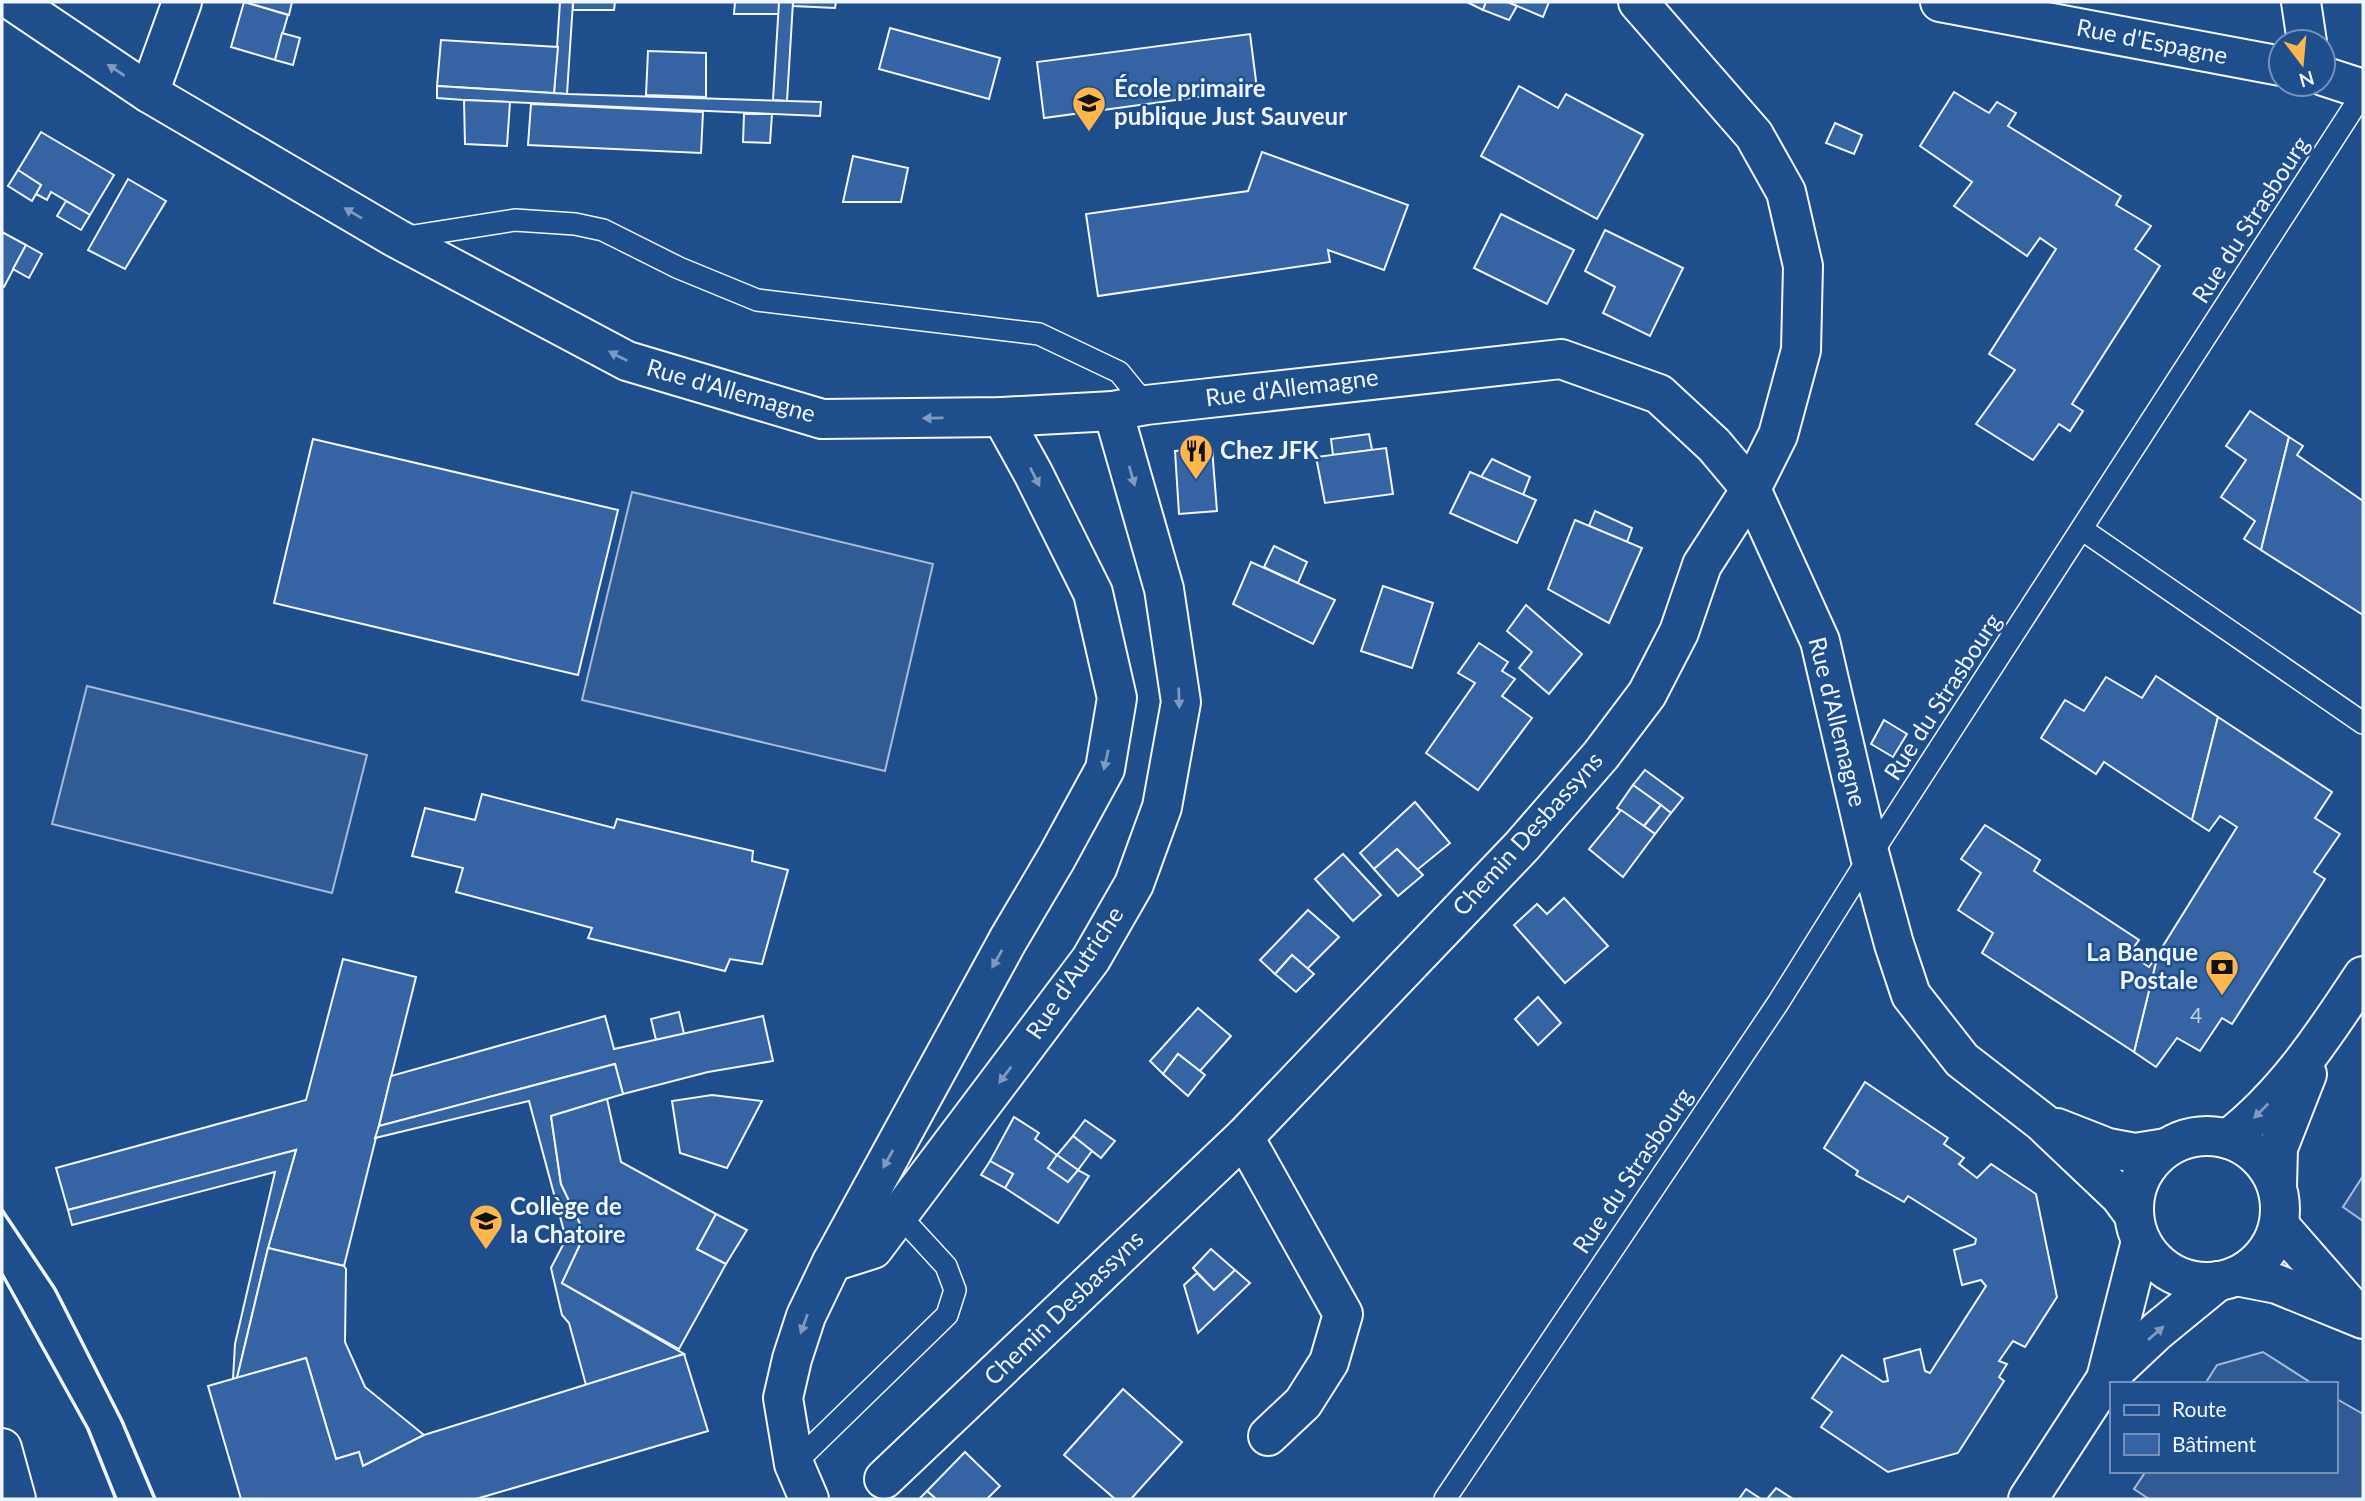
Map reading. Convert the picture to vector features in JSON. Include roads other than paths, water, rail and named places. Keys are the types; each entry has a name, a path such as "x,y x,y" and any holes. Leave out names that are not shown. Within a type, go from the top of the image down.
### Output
{"street":[{"path":"149,93 183,2"},
{"name":"Chemin Desbassyns","path":"884,1479 1244,1137 1522,846 1601,755 1647,694 1679,632 1702,565 1751,489 1778,435 1801,350 1803,266 1786,192 1754,135 1638,2"},
{"name":"Rue d'Espagne","path":"1940,2 2267,63"},
{"path":"2301,2 2305,28"},
{"name":"Rue d'Allemagne","path":"19,3 149,93 396,238 627,361 822,419 1002,417 1130,408 1561,359 1658,394 1714,445 1751,489 1820,641 1870,856 1911,995 1962,1060 2042,1122 2120,1196 2138,1228"},
{"path":"2337,81 2363,91"},
{"name":"Rue d'Autriche","path":"832,1262 873,1249 1091,959 1134,884 1162,807 1181,702 1164,590 1130,408"},
{"path":"809,1499 794,1464 783,1398 806,1316 832,1262 1008,940 1105,769 1117,698 1093,593 1002,417"},
{"path":"2228,1139 2269,1104 2321,1040 2363,975"},
{"path":"2028,1499 2106,1379 2157,1331 2227,1279 2251,1268 2273,1241 2281,1212 2277,1185 2278,1148 2321,1040"},
{"name":"Rue d'Allemagne","path":"2042,1122 2108,1148 2135,1153 2166,1149"},
{"path":"2106,1379 2138,1228 2137,1189 2147,1166 2166,1149 2196,1137 2213,1136 2244,1146 2258,1156 2270,1170 2277,1185"},
{"path":"1244,1137 1343,1314 1329,1362 1303,1404 1268,1436"},
{"path":"2279,1225 2362,1319"},
{"path":"2138,1228 2151,1256 2165,1269 2182,1278 2199,1282 2227,1279 2277,1284 2362,1319"},
{"path":"2,1448 16,1499"}],"lane":[{"name":"Rue du Strasbourg","path":"1445,1499 1778,1003 2363,91"},
{"path":"396,238 515,220 575,224 603,230 679,268 757,300 1039,334 1119,372 1130,408"},
{"path":"2083,530 2363,723"},
{"path":"794,1464 947,1315 955,1290 946,1266 900,1216"}],"place":[{"name":"École primaire publique Just Sauveur","path":"1089,133"},
{"name":"Chez JFK","path":"1196,481"},
{"name":"La Banque Postale","path":"2222,997"},
{"name":"Collège de la Chatoire","path":"486,1251"}]}
